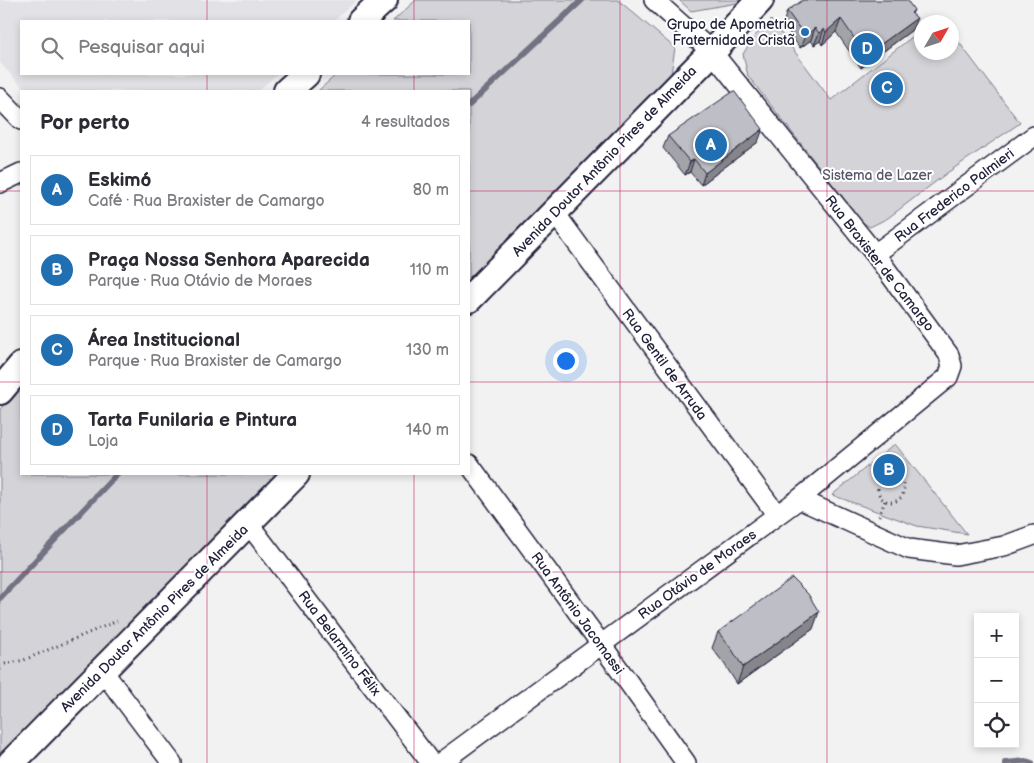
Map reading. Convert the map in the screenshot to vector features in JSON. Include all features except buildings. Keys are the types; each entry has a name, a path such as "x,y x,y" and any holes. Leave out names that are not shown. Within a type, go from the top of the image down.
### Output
{"main road":[{"path":"362,20 384,0"},
{"name":"Avenida Doutor Antônio Pires de Almeida","path":"470,298 712,52 760,0"},
{"path":"288,90 305,75"},
{"path":"0,391 20,367"},
{"name":"Avenida Doutor Antônio Pires de Almeida","path":"11,763 295,475"}],"street":[{"name":"Rua Braxister de Camargo","path":"654,0 712,52 875,254 950,355 952,366 948,377"},
{"path":"0,98 20,119"},
{"name":"Rua Frederico Palmieri","path":"875,254 1034,136"},
{"path":"0,183 20,173"},
{"name":"Rua Gentil de Arruda","path":"554,212 777,515"},
{"name":"Rua Otávio de Moraes","path":"440,763 799,499 948,377"},
{"name":"Rua Antônio Jacomassi","path":"470,465 686,763"},
{"path":"799,499 909,549 956,555 1004,546 1034,535"},
{"name":"Rua Belarmino Félix","path":"248,522 431,763"},
{"path":"102,670 172,763"}],"path":[{"path":"893,476 897,478 904,489 901,498 893,502 882,499 878,492 879,483 884,477 893,476"},
{"path":"0,665 24,660 130,616 154,618"}],"shaded area":[{"path":"0,0 357,0 335,20 20,20 20,75 276,75 259,90 25,90 0,63"}],"green space":[{"path":"416,0 618,0 675,48 671,74 470,279 470,90 319,90 336,75 470,75 470,20 394,20"},
{"path":"679,0 741,0 737,3 691,11"},
{"name":"Sistema de Lazer","path":"771,20 831,100 914,35 914,60 959,60 959,42 1020,123 947,173 888,218 870,227 862,222 748,76 743,54 754,37"},
{"path":"20,388 20,475 280,475 141,611 0,758 0,409"},
{"path":"895,444 967,534 917,526 832,495"}],"waterway":[{"path":"470,104 582,0"},
{"path":"0,598 116,475"},
{"path":"1005,763 1026,761 1032,763"}],"place":[{"name":"Grupo de Apometria Fraternidade Cristã","path":"805,32"},
{"name":"Tarta Funilaria e Pintura","path":"867,49"},
{"name":"Área Institucional","path":"887,88"},
{"name":"Eskimó","path":"711,145"},
{"name":"Praça Nossa Senhora Aparecida","path":"889,470"}]}
